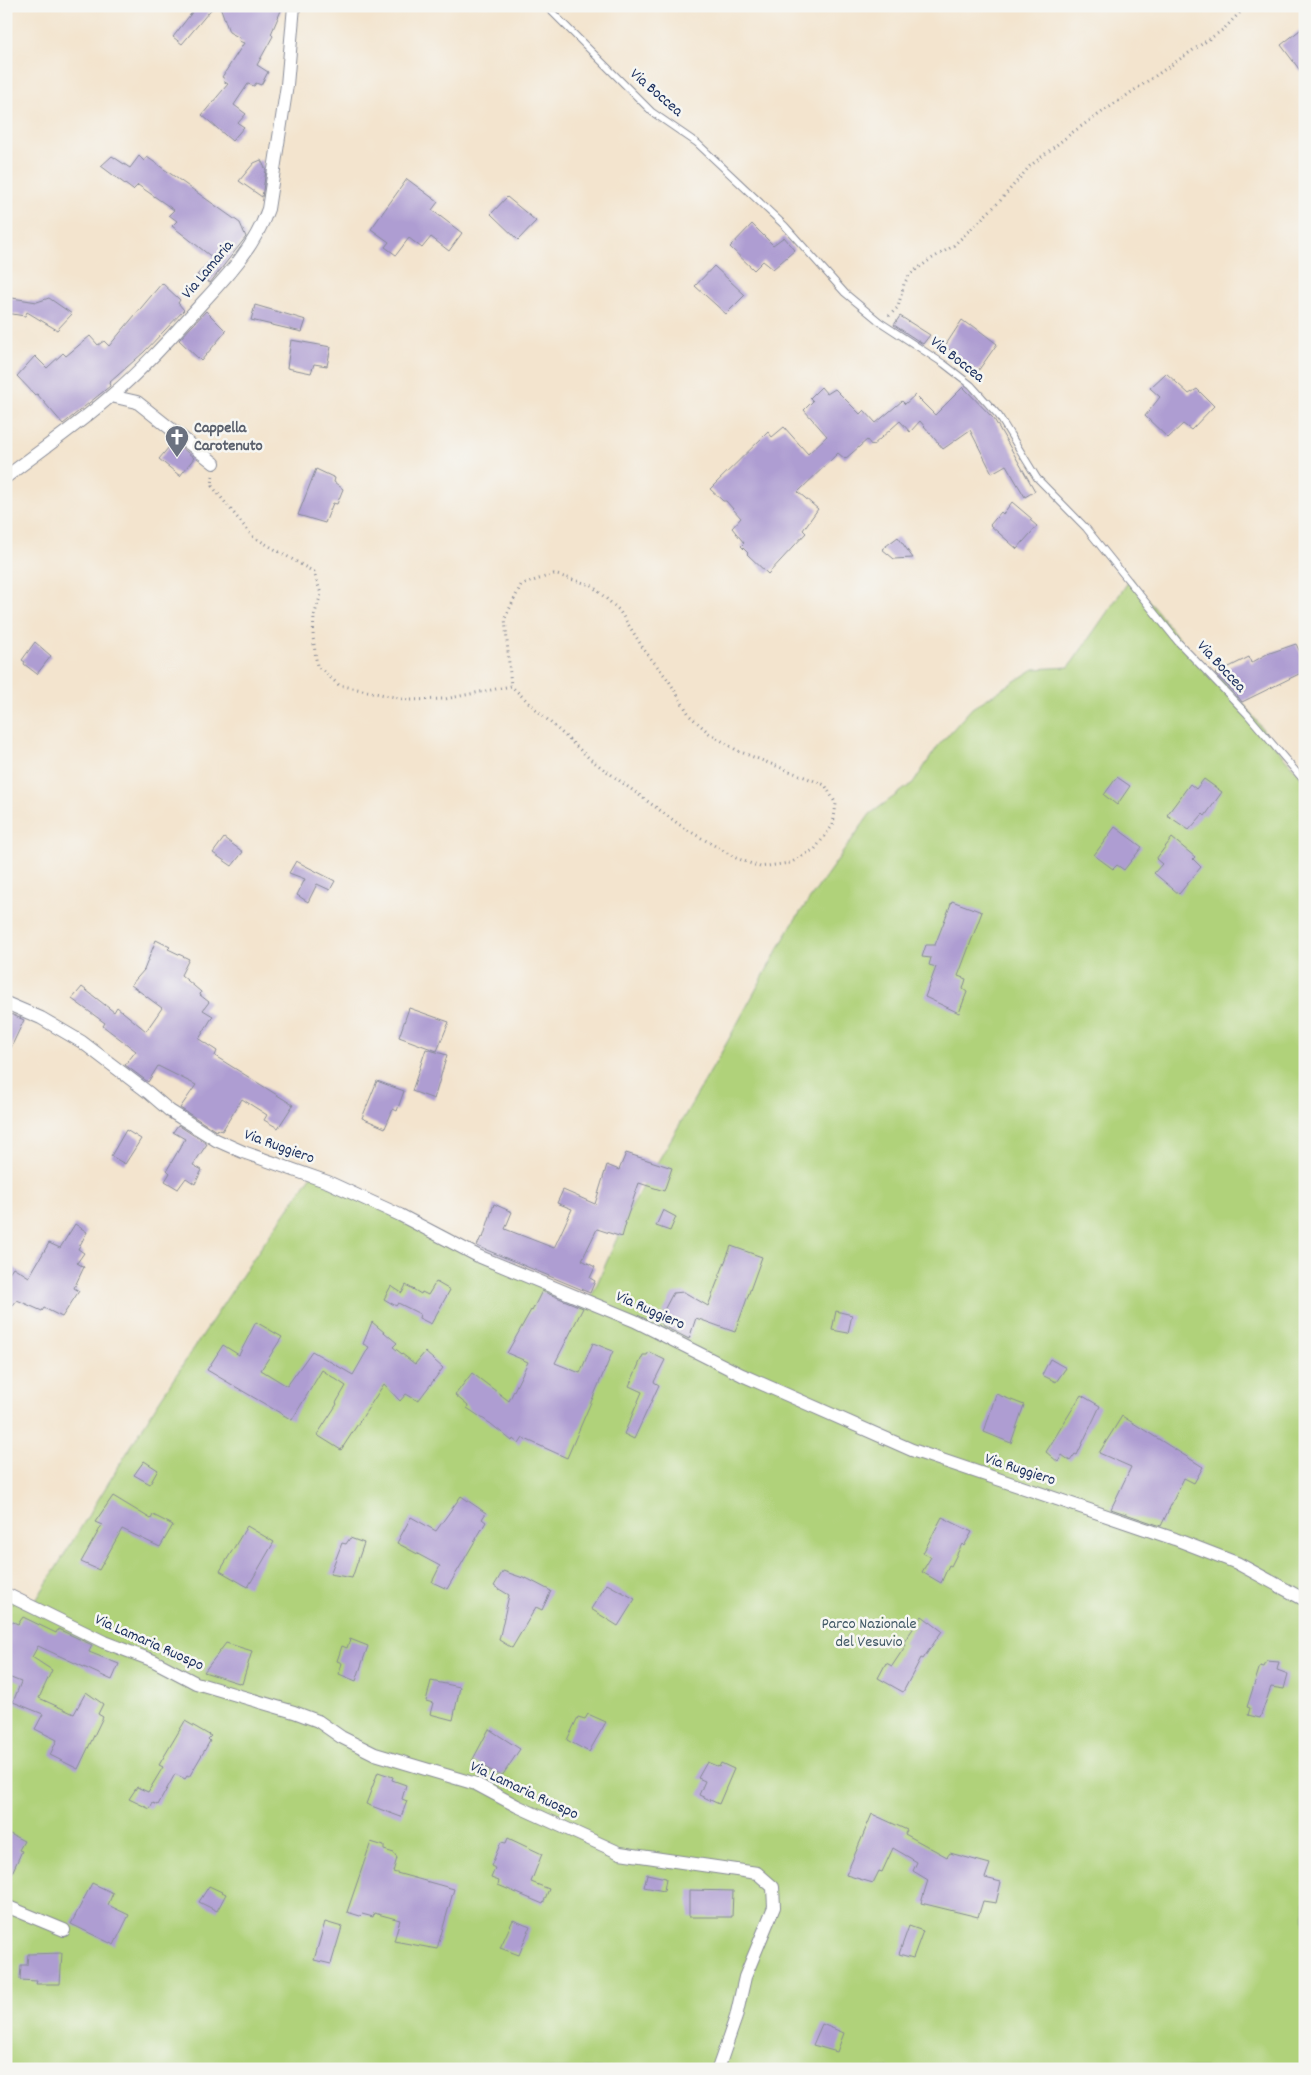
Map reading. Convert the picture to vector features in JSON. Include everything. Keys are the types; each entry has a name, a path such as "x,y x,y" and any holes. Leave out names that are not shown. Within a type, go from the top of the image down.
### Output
{"street":[{"name":"Via Lamaria","path":"6,477 111,396 150,361 236,266 262,226 268,209 287,85 294,6"},
{"path":"111,396 137,402 214,462"},
{"name":"Via Ruggiero","path":"6,1003 41,1018 82,1042 170,1111 216,1140 243,1152 328,1182 400,1215 478,1256 635,1321 742,1375 912,1450 1175,1539 1237,1562 1305,1600"},
{"name":"Via Lamaria Ruospo","path":"6,1594 104,1642 154,1661 196,1682 318,1721 341,1738 375,1754 476,1784 517,1806 620,1853 757,1873 773,1887 774,1907 745,1977 736,2017 718,2069"},
{"path":"6,1906 64,1930"}],"lane":[{"name":"Via Boccea","path":"546,6 652,112 697,143 785,226 845,293 880,322 944,364 971,385 999,416 1037,478 1086,528 1178,642 1247,714 1305,782"}],"path":[{"path":"880,322 892,314 898,307 904,284 910,274 931,259 952,248 999,202 1030,166 1073,132 1224,29 1246,6"},
{"path":"214,462 212,486 252,536 314,572 321,594 314,616 313,637 316,666 339,685 408,700 445,699 511,686"},
{"path":"554,574 591,585 619,610 645,651 669,681 690,716 709,733 738,751 825,785 836,804 833,825 815,849 790,863 760,867 736,858 684,828 590,759 511,686 505,618 521,585 554,574"}],"green space":[{"name":"Parco Nazionale del Vesuvio","path":"1131,578 1201,667 1220,678 1277,749 1305,779 1305,2069 6,2069 6,1589 35,1602 157,1404 255,1256 314,1172 339,1180 473,1252 590,1300 628,1213 720,1055 792,924 870,814 914,782 938,746 972,708 1034,669 1069,667"}],"building":[{"path":"197,6 214,6 182,44 173,37"},
{"path":"220,6 283,6 271,34 273,36 257,65 268,72 261,85 256,83 254,86 248,84 234,105 246,114 238,123 244,127 232,141 202,115 228,84 223,81 225,79 222,77 244,43 239,41 240,38 229,32"},
{"path":"1305,26 1305,77 1281,45"},
{"path":"112,156 130,168 139,156 144,161 147,157 240,223 246,237 210,283 197,275 213,258 172,226 177,221 169,215 174,210 138,185 133,190 101,166"},
{"path":"261,160 266,170 262,197 239,181 254,163"},
{"path":"407,179 438,202 432,210 462,233 449,251 431,237 422,248 409,238 396,255 385,247 389,242 371,229"},
{"path":"507,197 536,221 518,240 491,214"},
{"path":"752,224 773,245 784,237 795,250 773,269 763,261 754,270 730,247"},
{"path":"714,266 745,295 726,314 695,286"},
{"path":"162,283 180,300 178,303 184,310 144,352 109,383 110,386 63,424 37,394 35,395 17,376 35,356 47,368 63,353 66,356 90,336 98,345 104,341 109,346"},
{"path":"6,297 37,302 49,298 72,314 57,330 27,312 25,316 6,313 9,302"},
{"path":"255,305 306,320 302,332 251,320"},
{"path":"206,311 226,331 201,361 179,340"},
{"path":"900,316 930,335 923,344 894,325"},
{"path":"962,320 970,326 972,325 997,344 978,371 954,356 955,354 945,346"},
{"path":"291,340 331,347 327,366 314,364 311,373 287,368"},
{"path":"1166,373 1189,394 1197,389 1214,406 1191,430 1183,424 1168,438 1145,416 1160,397 1150,388"},
{"path":"821,387 827,394 835,389 860,414 864,410 876,423 902,401 905,404 915,395 935,415 963,387 994,419 1035,491 1025,497 1006,465 992,473 970,430 943,449 920,421 910,432 900,421 872,446 867,440 845,459 838,453 798,492 818,509 803,530 806,533 768,574 747,554 741,546 744,543 732,528 741,518 726,501 723,501 710,489 768,432 772,437 784,427 808,454 827,436 804,410 813,401 810,398"},
{"name":"Cappella Carotenuto","path":"174,441 194,458 180,476 159,459"},
{"path":"316,469 335,478 334,482 343,489 337,504 333,503 325,523 298,515"},
{"path":"1012,502 1032,519 1030,520 1037,526 1017,549 990,525 1001,512 1003,514"},
{"path":"898,537 913,558 894,559 882,549"},
{"path":"35,642 51,656 37,674 24,664 25,662 22,660"},
{"path":"1296,644 1305,662 1305,671 1242,702 1215,674 1249,657 1251,663 1267,654"},
{"path":"1117,777 1130,786 1117,805 1104,795"},
{"path":"1204,779 1222,792 1205,816 1203,814 1189,830 1167,815 1190,784 1196,789"},
{"path":"1115,827 1142,847 1124,870 1117,865 1113,869 1094,855"},
{"path":"224,838 243,852 232,866 213,853"},
{"path":"1172,838 1195,857 1193,859 1201,867 1179,894 1154,873 1162,864 1156,859"},
{"path":"296,861 335,881 330,890 317,884 308,902 297,895 305,879 289,873"},
{"path":"952,901 982,912 958,976 966,979 963,989 967,992 959,1013 925,997 936,967 929,965 931,958 922,957 926,945 935,945"},
{"path":"156,940 170,947 168,949 189,959 181,975 201,992 200,995 209,1002 203,1010 213,1016 199,1039 217,1051 215,1056 293,1105 278,1128 264,1120 267,1115 242,1099 222,1131 217,1129 216,1131 180,1108 196,1085 158,1066 148,1082 125,1065 136,1051 103,1026 105,1023 72,999 82,987 114,1012 117,1007 146,1031 162,1008 131,985 144,970"},
{"path":"409,1008 449,1022 437,1051 399,1037"},
{"path":"6,1012 24,1020 6,1058"},
{"path":"426,1049 447,1055 434,1099 412,1091"},
{"path":"377,1081 404,1091 397,1111 393,1109 385,1128 362,1118"},
{"path":"178,1125 207,1144 193,1165 202,1170 195,1184 186,1178 178,1189 165,1181 170,1173 167,1170 185,1139 173,1132"},
{"path":"126,1130 141,1139 125,1164 111,1156"},
{"path":"626,1153 672,1168 664,1191 639,1183 622,1237 597,1229 582,1260 595,1267 590,1278 595,1281 590,1293 477,1246 481,1237 483,1238 494,1204 512,1212 505,1229 554,1248 572,1209 557,1203 563,1190 595,1204 607,1165 619,1170"},
{"path":"663,1210 676,1217 670,1231 656,1226"},
{"path":"75,1224 87,1232 78,1249 84,1253 77,1263 84,1267 74,1288 79,1291 62,1317 44,1308 42,1311 17,1300 6,1314 6,1277 13,1267 29,1277 49,1243 60,1248"},
{"path":"731,1246 762,1257 735,1332 696,1318 689,1339 661,1325 666,1315 663,1312 673,1293 684,1292 708,1306"},
{"path":"436,1282 450,1290 431,1324 419,1318 420,1314 398,1303 396,1306 384,1299 391,1286 402,1293 406,1285 421,1294 422,1292 428,1295"},
{"path":"542,1291 583,1308 555,1363 580,1373 593,1343 613,1351 567,1458 523,1438 519,1444 513,1439 512,1441 467,1408 468,1406 455,1395 472,1373 509,1401 528,1362 507,1353"},
{"path":"836,1311 852,1315 848,1333 832,1330"},
{"path":"256,1322 282,1337 261,1370 287,1386 312,1351 353,1375 369,1347 363,1344 372,1322 397,1343 393,1347 415,1364 425,1352 443,1368 418,1401 406,1394 400,1401 384,1384 341,1450 317,1435 346,1386 322,1370 292,1420 207,1370 223,1345 239,1355"},
{"path":"649,1352 665,1360 654,1382 659,1385 634,1439 624,1434 642,1392 629,1386 643,1355 647,1355"},
{"path":"1050,1359 1066,1368 1056,1382 1042,1375"},
{"path":"996,1394 1024,1405 1011,1443 984,1432"},
{"path":"1081,1395 1100,1406 1077,1455 1075,1454 1070,1461 1062,1455 1058,1462 1046,1452"},
{"path":"1122,1416 1203,1467 1194,1483 1184,1478 1161,1526 1111,1509 1131,1467 1099,1453"},
{"path":"144,1461 158,1470 150,1484 134,1475"},
{"path":"113,1496 151,1519 153,1515 173,1525 160,1547 122,1529 99,1570 81,1562 102,1525 95,1522"},
{"path":"461,1496 486,1513 482,1519 486,1522 447,1589 432,1582 440,1566 397,1543 411,1517 436,1531"},
{"path":"942,1517 972,1532 964,1546 962,1544 951,1566 949,1565 941,1583 922,1572 931,1557 923,1553"},
{"path":"247,1526 274,1542 248,1587 220,1571"},
{"path":"350,1538 364,1543 352,1578 330,1574 342,1543 346,1544"},
{"path":"503,1571 526,1578 551,1591 542,1610 536,1607 512,1648 499,1640 509,1595 494,1586"},
{"path":"607,1584 635,1599 618,1626 591,1609"},
{"path":"922,1616 942,1631 923,1659 921,1658 903,1692 878,1678 886,1663 892,1666 906,1645 903,1643"},
{"path":"23,1617 56,1633 58,1629 92,1645 89,1652 119,1664 112,1680 38,1646 32,1657 52,1670 39,1698 74,1714 86,1692 103,1704 98,1714 103,1717 78,1769 50,1755 57,1740 35,1729 43,1714 13,1702 21,1682 6,1676 6,1619 18,1624"},
{"path":"350,1639 368,1646 356,1681 339,1674 342,1663 337,1661 342,1646 347,1648"},
{"path":"226,1643 252,1651 242,1684 204,1672"},
{"path":"1267,1661 1279,1662 1277,1670 1288,1674 1284,1689 1271,1687 1260,1718 1248,1715 1250,1708 1247,1707 1260,1666 1264,1667"},
{"path":"431,1681 460,1687 453,1720 430,1714 433,1703 426,1701"},
{"path":"588,1714 606,1722 589,1752 567,1740 578,1717 585,1719"},
{"path":"185,1721 211,1736 189,1777 187,1776 185,1779 175,1774 158,1805 153,1803 150,1809 129,1799 137,1787 148,1792 163,1767 159,1765"},
{"path":"489,1729 520,1749 502,1776 472,1761"},
{"path":"707,1762 719,1767 721,1763 734,1769 719,1804 699,1795 705,1781 698,1778"},
{"path":"378,1772 393,1777 392,1780 406,1785 402,1799 407,1801 401,1817 366,1804"},
{"path":"872,1814 907,1830 905,1834 947,1857 950,1853 990,1864 985,1878 1001,1882 996,1903 983,1901 978,1917 921,1903 928,1880 913,1871 917,1862 893,1848 882,1872 879,1871 873,1883 846,1875"},
{"path":"6,1832 24,1841 19,1850 22,1851 6,1886"},
{"path":"508,1838 542,1854 531,1882 549,1889 543,1904 498,1885 499,1881 491,1878 495,1868 491,1866 501,1842 506,1843"},
{"path":"371,1842 384,1846 384,1850 394,1853 397,1858 393,1872 454,1889 437,1949 394,1941 400,1920 374,1913 373,1917 347,1912"},
{"path":"647,1874 666,1878 664,1891 644,1887"},
{"path":"92,1883 113,1893 108,1905 129,1915 114,1945 71,1924"},
{"path":"209,1886 226,1894 217,1911 199,1902"},
{"path":"689,1890 733,1891 732,1917 689,1917"},
{"path":"513,1920 530,1927 519,1955 500,1948"},
{"path":"325,1922 342,1927 331,1964 314,1960"},
{"path":"909,1926 923,1931 913,1958 899,1954"},
{"path":"62,1953 60,1984 36,1984 37,1981 20,1980 21,1965 27,1965 28,1954"},
{"path":"822,2024 844,2033 837,2052 813,2045"}],"place":[{"name":"Cappella Carotenuto","path":"177,458"}]}
